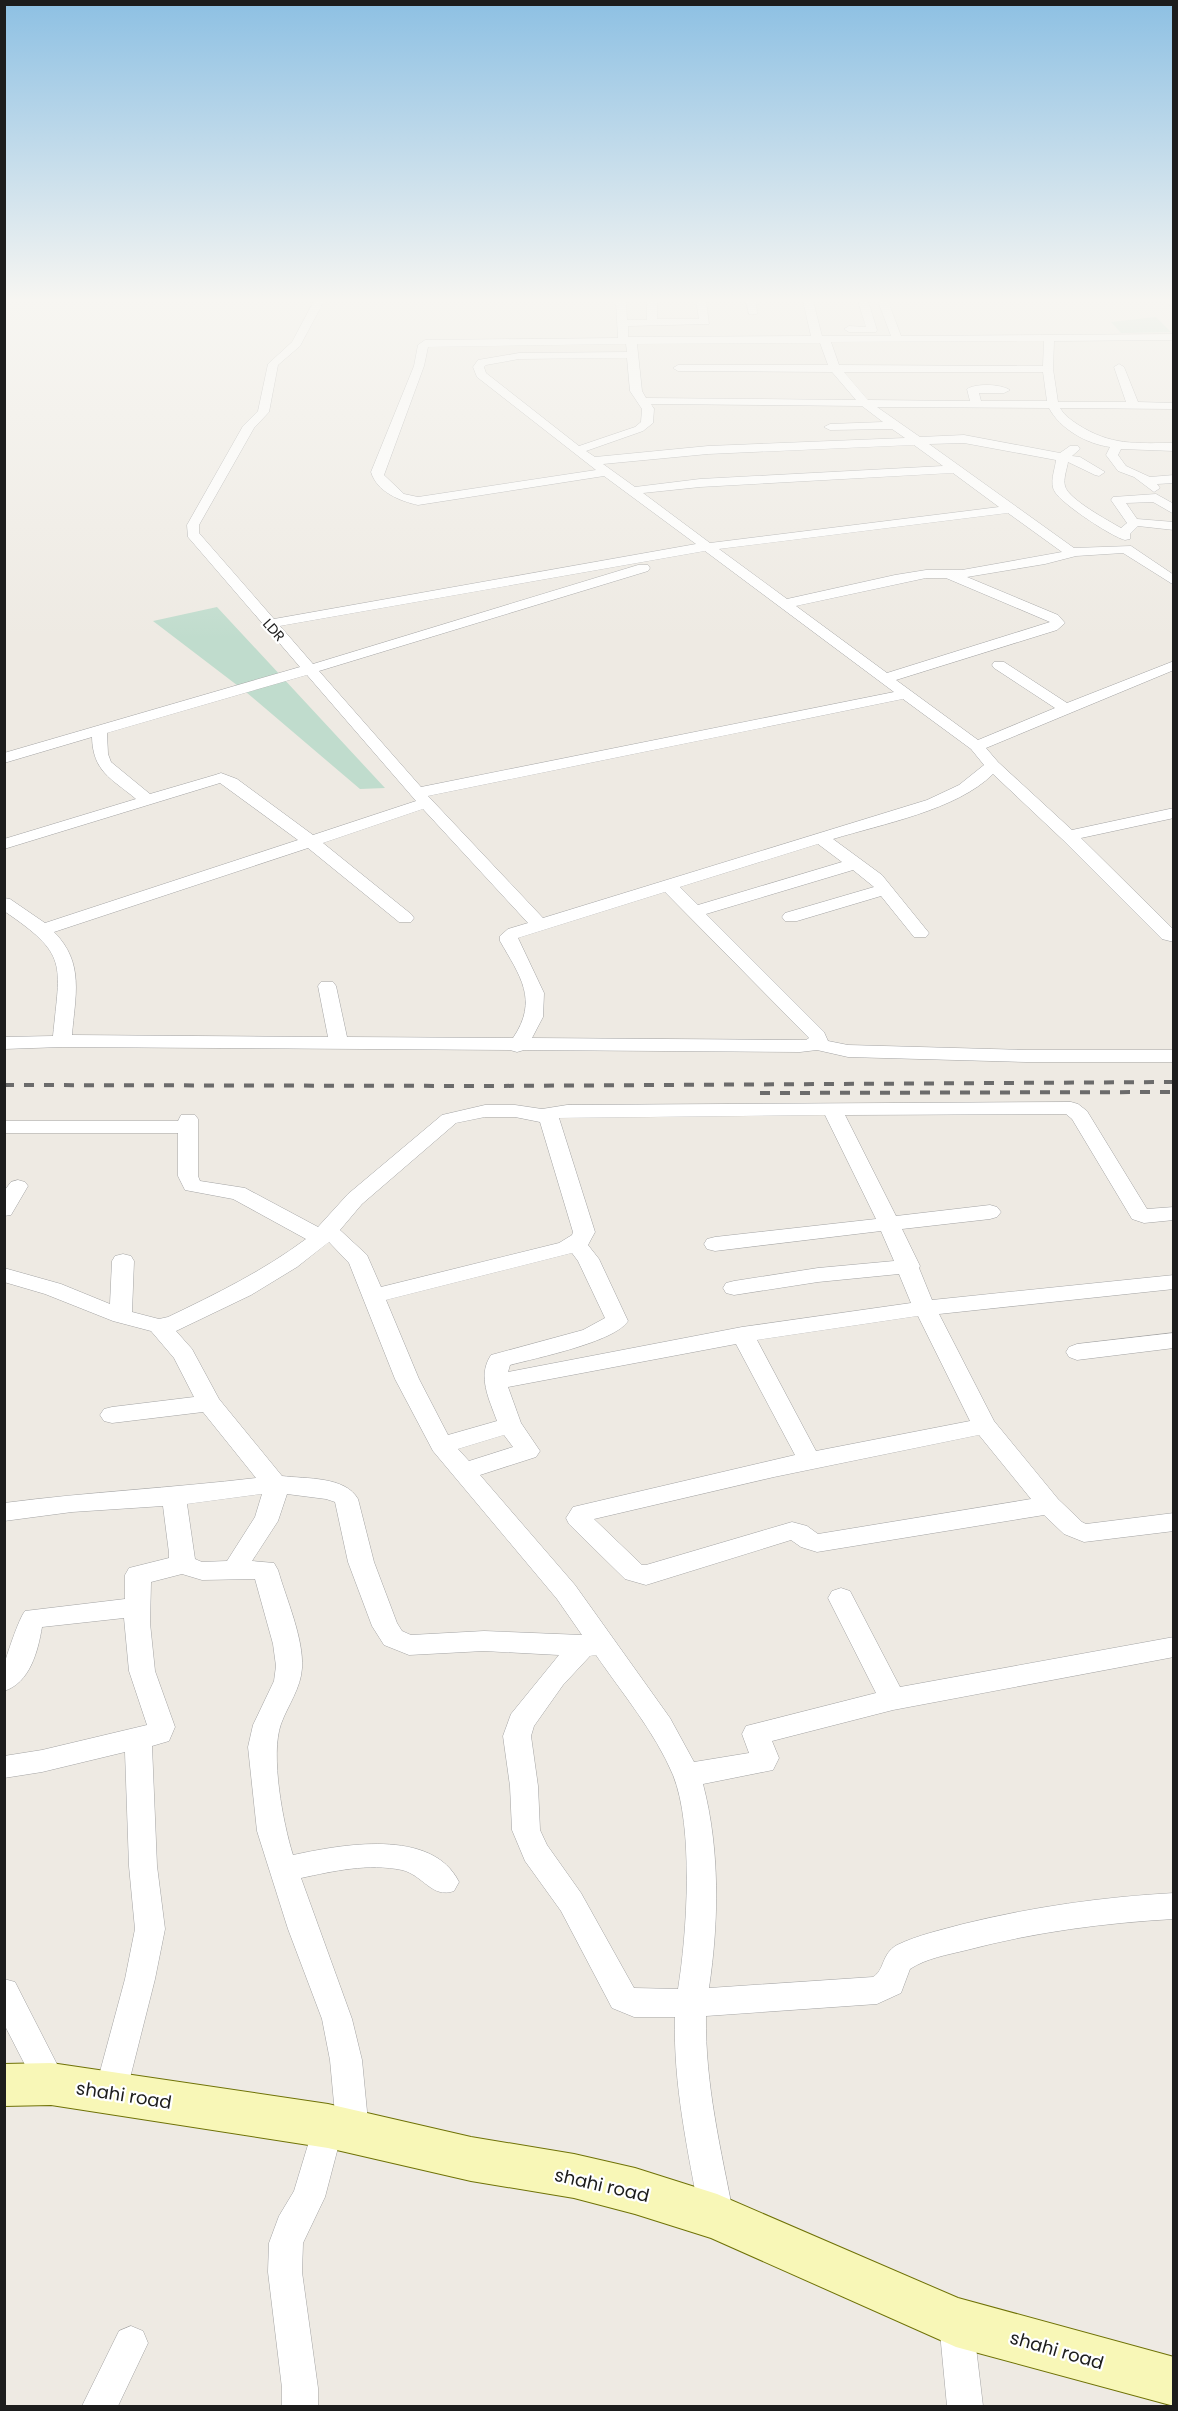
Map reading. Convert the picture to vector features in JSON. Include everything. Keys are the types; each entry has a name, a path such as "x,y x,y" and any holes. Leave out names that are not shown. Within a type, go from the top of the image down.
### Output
{"street":[{"name":"LDR","path":"261,414 249,426 192,525 193,534 422,798 540,925"},
{"path":"400,414 377,472 378,476 400,497 418,501 607,472"},
{"path":"530,414 976,746 992,765 1172,938"},
{"path":"565,441 627,425 634,420 635,414"},
{"path":"578,450 645,426 647,414"},
{"path":"879,414 1010,510 1068,550 1075,552"},
{"path":"1058,414 1060,418 1093,439 1117,446 1173,447"},
{"path":"830,427 895,425"},
{"path":"1093,439 1070,451 1064,458 1058,483 1060,491 1173,581"},
{"path":"593,461 708,450 972,440 1081,461 1099,472 1134,523 1173,526"},
{"path":"1117,446 1112,455 1123,470"},
{"path":"632,491 736,481 955,470"},
{"path":"1099,472 1123,470 1140,476 1150,484 1173,479"},
{"path":"1112,493 1156,498 1173,510"},
{"path":"269,624 709,547 1010,510"},
{"path":"1125,543 1126,531 1134,523"},
{"path":"785,604 895,579 926,574 950,575 1045,560 1125,543"},
{"path":"4,758 310,669 709,547"},
{"path":"886,678 1052,627 1058,623 1053,618 950,575"},
{"path":"999,665 1066,709"},
{"path":"976,746 1173,666"},
{"path":"1155,673 1173,686"},
{"path":"42,930 309,840 422,798 907,694"},
{"path":"99,732 100,754 104,764 147,800"},
{"path":"517,1046 528,1033 537,1000 533,982 509,941 509,936 945,799 981,778 992,765"},
{"path":"4,844 215,778 227,779 309,840 405,918"},
{"path":"1068,836 1173,813"},
{"path":"821,838 858,863 886,889 920,933"},
{"path":"694,912 858,863"},
{"path":"668,885 817,1036 819,1040 816,1044"},
{"path":"791,917 886,889"},
{"path":"4,903 42,930 57,945 67,967 62,1041"},
{"path":"327,986 339,1044"},
{"path":"4,1043 62,1041 517,1046 800,1046 816,1044 848,1051 1026,1056 1173,1056"},
{"path":"4,1275 52,1289 121,1316 159,1326 173,1324 243,1290 289,1262 324,1234 355,1199 449,1119 472,1112 543,1114 567,1111 1071,1108 1080,1115 1139,1214 1144,1216 1173,1213"},
{"path":"832,1110 909,1266 965,1391 985,1426 1049,1505 1073,1528 1084,1533 1173,1522"},
{"path":"373,1296 576,1244 582,1239 584,1232 549,1119 543,1114"},
{"path":"4,1127 188,1123 188,1176 192,1186 238,1193 254,1200 343,1243 359,1260 407,1379 441,1445 566,1592 594,1646 660,1726 687,1775 696,1811 700,1852 698,1958 691,2003 690,2043 694,2093 717,2217"},
{"path":"4,1210 18,1186"},
{"path":"715,1244 990,1212"},
{"path":"463,1472 528,1451 510,1425 495,1382 499,1360 591,1335 617,1321 588,1259 576,1244"},
{"path":"121,1316 123,1261"},
{"path":"734,1288 818,1275 909,1266"},
{"path":"495,1382 742,1334 926,1308 1173,1282"},
{"path":"159,1326 184,1354 209,1403 275,1484 276,1494 270,1514 240,1560 237,1570"},
{"path":"742,1334 809,1460"},
{"path":"1077,1352 1173,1340"},
{"path":"112,1415 209,1403"},
{"path":"441,1445 510,1425"},
{"path":"985,1426 809,1460 633,1500 582,1513 579,1518 634,1572 646,1575 792,1531 799,1532 808,1540 817,1543 1049,1505"},
{"path":"4,1512 72,1503 174,1497 275,1484 326,1490 341,1494 346,1499 361,1562 385,1626 393,1638 401,1643 409,1645 484,1641 594,1646"},
{"path":"174,1497 182,1565"},
{"path":"4,1767 42,1761 159,1733 162,1727 142,1671 137,1623 138,1575 182,1565 202,1571 265,1570 286,1644 287,1681 267,1725 262,1747 271,1831 303,1929 337,2019 346,2060 341,2129 309,2197 291,2228 286,2244 285,2272 299,2377 300,2406"},
{"path":"841,1598 893,1699"},
{"path":"5,1676 13,1675 26,1640 29,1623 34,1618 139,1607"},
{"path":"594,1646 554,1678 521,1722 517,1736 518,1749 528,1837 535,1852 571,1902 623,1998 634,2003 691,2003 878,1990 890,1983 898,1961 915,1951 993,1929 1044,1919 1173,1906"},
{"path":"687,1775 762,1762 765,1758 756,1734 763,1731 893,1699 1173,1647"},
{"path":"110,2094 140,1979 150,1929 143,1866 138,1739"},
{"path":"284,1869 345,1856 370,1855 421,1865 444,1882"},
{"path":"4,1992 51,2084"},
{"name":"shahi road","path":"4,2085 51,2084 341,2129 471,2159 584,2179 635,2191 717,2217 956,2322 1173,2382"},
{"path":"956,2322 965,2406"},
{"path":"100,2406 131,2343"}],"green space":[{"path":"217,607 385,788 360,789 246,692 153,621"}],"railway":[{"path":"4,1085 487,1086 1174,1082"},
{"path":"760,1093 1174,1092"}]}
